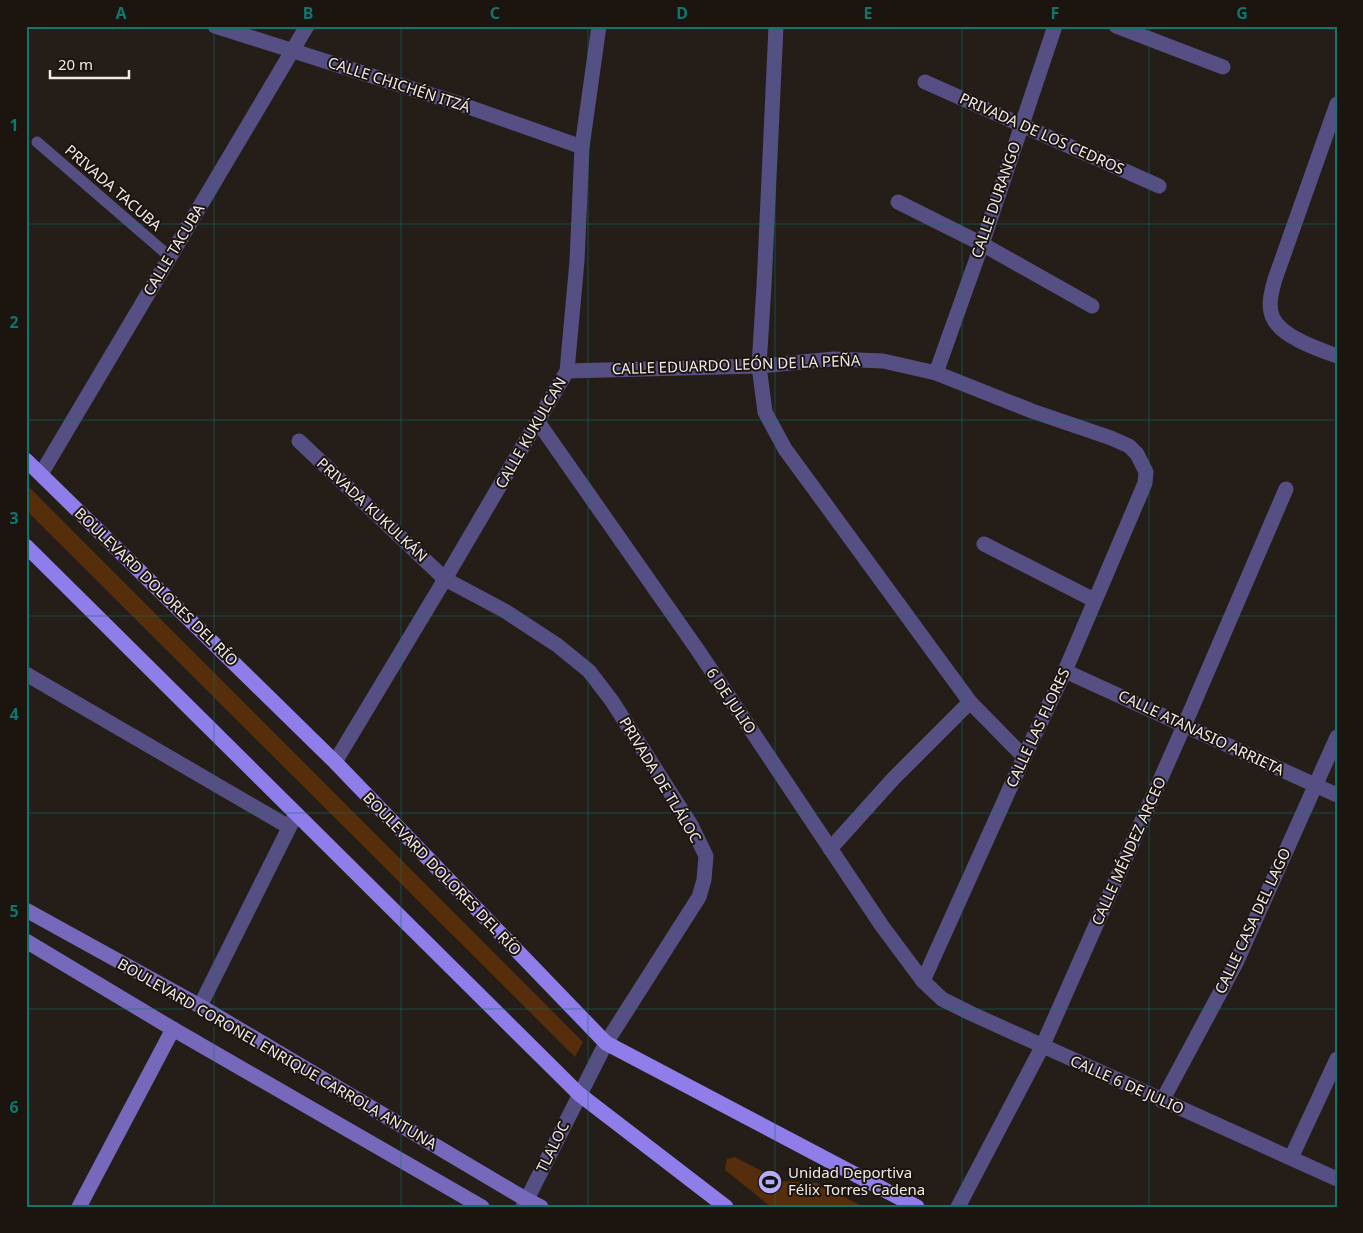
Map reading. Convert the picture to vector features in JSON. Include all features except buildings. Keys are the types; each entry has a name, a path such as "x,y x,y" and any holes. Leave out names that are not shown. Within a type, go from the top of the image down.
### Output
{"main road":[{"name":"BOULEVARD DOLORES DEL RÍO","path":"26,460 335,762 606,1043 917,1207"},
{"path":"26,546 297,812 579,1094 726,1207"},
{"name":"BOULEVARD CORONEL ENRIQUE CARROLA ANTUNA","path":"26,910 200,1006 525,1203 541,1207"},
{"name":"BOULEVARD CORONEL ENRIQUE CARROLA ANTUNA","path":"26,941 173,1029 482,1207"},
{"path":"79,1207 173,1029"}],"street":[{"name":"CALLE CHICHÉN ITZÁ","path":"215,26 463,105 582,147"},
{"name":"CALLE TACUBA","path":"41,474 307,26"},
{"path":"776,26 759,366 765,412 785,449 970,702 1024,757"},
{"name":"CALLE DURANGO","path":"936,373 982,244 1055,26"},
{"path":"1116,26 1223,67"},
{"name":"CALLE KUKULCAN","path":"335,762 567,371 577,261 582,147 599,29"},
{"name":"PRIVADA DE LOS CEDROS","path":"925,82 1159,186"},
{"path":"1337,104 1275,279 1270,304 1272,318 1284,331 1302,342 1337,356"},
{"path":"898,202 982,244 1092,306"},
{"name":"CALLE EDUARDO LEÓN DE LA PEÑA","path":"567,371 759,366 834,359 883,361 936,373 1032,411 1123,443 1137,454 1146,472"},
{"name":"6 DE JULIO","path":"538,422 696,649 882,926 923,981"},
{"name":"PRIVADA KUKULKÁN","path":"299,441 445,579"},
{"name":"CALLE LAS FLORES","path":"923,981 1024,757 1065,672 1145,483 1146,472"},
{"name":"CALLE MÉNDEZ ARCEO","path":"958,1207 1042,1047 1184,726 1286,488"},
{"path":"984,544 1094,600"},
{"name":"PRIVADA DE TLÁLOC","path":"445,579 512,616 556,645 589,671 612,700 691,825 706,856 704,880 699,897 606,1043 579,1094"},
{"name":"CALLE ATANASIO ARRIETA","path":"1065,672 1337,795"},
{"path":"26,674 290,827"},
{"path":"830,849 893,779 970,702"},
{"name":"CALLE CASA DEL LAGO","path":"1162,1101 1236,963 1337,737"},
{"path":"200,1006 297,812"},
{"name":"CALLE 6 DE JULIO","path":"923,981 942,999 970,1013 1162,1101 1337,1178"},
{"path":"1291,1158 1337,1059"},
{"name":"TLALOC","path":"525,1203 579,1094"}],"lane":[{"name":"PRIVADA TACUBA","path":"37,142 170,257"}],"shaded area":[{"path":"26,484 583,1042 575,1057 26,510"},
{"name":"Unidad Deportiva Félix Torres Cadena","path":"735,1157 781,1181 817,1183 864,1207 771,1207 725,1170 727,1159"}],"place":[{"name":"Unidad Deportiva Félix Torres Cadena","path":"770,1182"}]}
